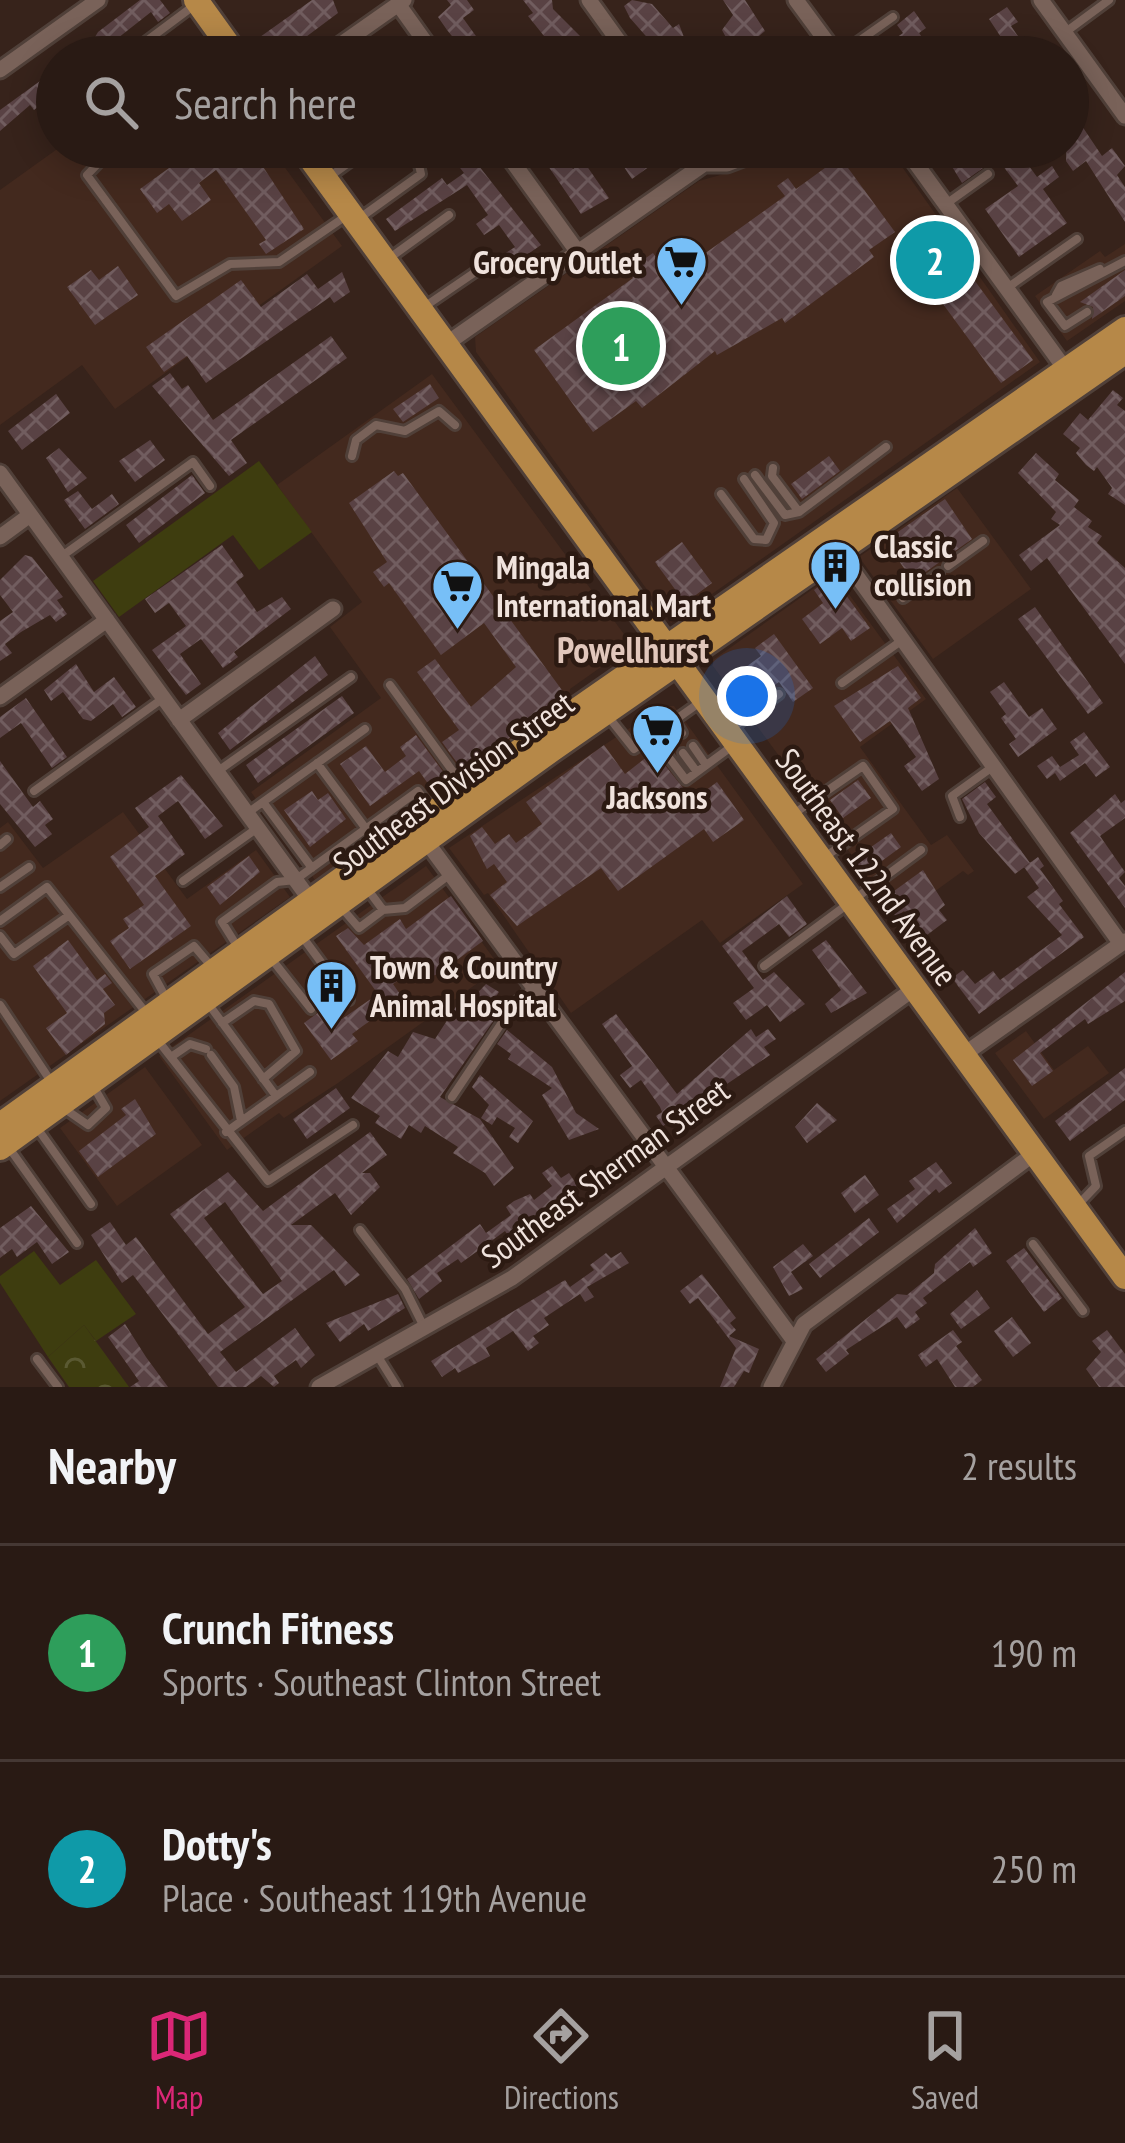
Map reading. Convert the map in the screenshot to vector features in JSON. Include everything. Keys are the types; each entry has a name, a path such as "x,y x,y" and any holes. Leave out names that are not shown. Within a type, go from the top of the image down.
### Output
{"main road":[{"path":"197,2 217,36"},
{"name":"Southeast 122nd Avenue","path":"318,168 1125,1277"},
{"name":"Southeast Division Street","path":"2,1139 58,1096 300,934 382,851 467,790 673,656 1123,344"},
{"name":"Southeast Division Street","path":"2,1139 34,1124 58,1096 91,1083 162,1029 215,971 365,886 607,713 673,656"},
{"path":"426,842 434,814"}],"street":[{"path":"48,36 98,0"},
{"path":"589,0 615,36"},
{"path":"796,0 823,36"},
{"path":"1041,0 1067,36"},
{"path":"353,36 401,2 423,36"},
{"path":"0,70 36,44"},
{"path":"1089,66 1125,116"},
{"path":"517,168 577,251"},
{"path":"446,344 698,168"},
{"path":"924,168 1072,377"},
{"path":"0,473 295,880 325,908"},
{"path":"0,537 30,515"},
{"path":"834,544 1123,942 963,1055"},
{"path":"179,720 333,609"},
{"path":"0,697 106,620"},
{"path":"426,842 792,1338"},
{"name":"Southeast Sherman Street","path":"319,1387 346,1380 376,1355 512,1278 915,988"},
{"path":"771,1387 792,1338 812,1318 1035,1153"}],"lane":[{"path":"1065,33 1109,0"},
{"path":"152,36 197,2"},
{"path":"866,36 893,17"},
{"path":"94,168 87,175 176,296 230,264 279,262 421,174 420,168"},
{"path":"326,179 341,168"},
{"path":"946,204 988,174"},
{"path":"385,261 449,215"},
{"path":"1006,288 1077,239"},
{"path":"1087,312 1065,326 1047,302 1094,278 1102,269 1125,261"},
{"path":"420,310 487,264"},
{"path":"352,456 356,440 376,424 405,431 439,411 455,425"},
{"path":"755,475 785,514 799,512 886,447"},
{"path":"61,557 193,462 210,486"},
{"path":"773,468 772,476 799,512"},
{"path":"721,494 754,539 766,540 774,523 744,479"},
{"path":"948,566 983,542"},
{"path":"903,598 939,573"},
{"path":"842,683 901,641"},
{"path":"217,772 351,677"},
{"path":"390,685 467,790"},
{"path":"652,735 686,780 779,694"},
{"path":"34,791 163,698"},
{"path":"607,713 634,749 704,699"},
{"path":"674,720 682,733"},
{"path":"664,727 673,740"},
{"path":"247,813 365,729"},
{"path":"692,746 706,765"},
{"path":"683,753 697,772"},
{"path":"317,763 382,851"},
{"path":"790,816 862,766 893,809 821,860"},
{"path":"960,818 952,796 992,767"},
{"path":"242,952 222,922 278,882 295,880 418,791 434,814"},
{"path":"263,802 312,868"},
{"path":"183,881 257,828"},
{"path":"764,966 921,850"},
{"path":"0,887 28,867"},
{"path":"325,908 356,928 383,910 405,908 450,874"},
{"path":"365,886 383,910"},
{"path":"0,921 47,887 162,1029 226,1132 268,1181 353,1125"},
{"path":"0,936 14,954 68,916"},
{"path":"300,934 349,1000"},
{"path":"269,956 311,1010"},
{"path":"452,1097 515,1003 532,988"},
{"path":"223,1023 254,1000 269,1004 296,1051 263,1078"},
{"path":"206,1001 275,1096"},
{"path":"0,1005 58,1096"},
{"path":"162,1029 208,1052 234,1087 241,1121"},
{"path":"226,1132 310,1072"},
{"path":"34,1124 91,1204"},
{"path":"1075,1208 1096,1186 1089,1156 1125,1131"},
{"path":"2,1139 77,1243"},
{"path":"360,1231 405,1289 426,1330"},
{"path":"1033,1244 1083,1311"},
{"path":"376,1355 397,1387"},
{"path":"37,1359 58,1387"}],"shaded area":[{"path":"36,164 36,168 285,168 342,246 115,409 82,365 0,425 0,190"},
{"path":"745,168 903,168 1040,362 671,623 476,352 475,337 699,181"},
{"path":"1125,244 1125,301 1067,341 1035,296 1100,251 1105,257"},
{"path":"432,374 632,645 570,689 569,697 315,880 251,792 381,698 330,627 362,602 277,485"},
{"path":"957,488 1031,589 933,659 859,557"},
{"path":"834,574 926,699 860,747 931,845 947,835 974,871 968,875 963,871 898,918 710,662"},
{"path":"663,706 674,706 803,884 720,943 702,920 571,1013 488,893 484,895 449,848"},
{"path":"123,812 187,899 256,850 290,897 0,1101 0,828 8,822 43,868"},
{"path":"426,866 500,967 338,1083 284,1118 279,1113 227,1150 159,1056"},
{"path":"1026,1031 1054,1070 1088,1046 1109,1073 1044,1119 995,1053"},
{"path":"145,1067 202,1145 117,1206 60,1128"}],"green space":[{"path":"259,461 312,532 259,570 233,535 119,617 93,581"},
{"path":"34,1251 60,1285 96,1260 136,1314 96,1341 84,1325 48,1357 0,1283 0,1276"},
{"path":"84,1325 129,1387 69,1387 48,1357"}],"building":[{"path":"140,0 160,0 170,13 158,22 151,12 121,36 96,36"},
{"path":"312,0 333,0 338,13 307,36 261,36"},
{"path":"447,0 467,0 474,10 463,18 476,36 452,36 447,30 438,17 451,5"},
{"path":"523,0 552,0 553,9 580,36 544,36 528,16 533,13"},
{"path":"632,0 652,4 673,28 679,24 684,36 646,36 624,6"},
{"path":"723,0 745,0 765,31 759,36 725,36 722,30 733,15"},
{"path":"1007,7 1018,22 1011,26 1018,36 1000,36 989,19"},
{"path":"914,11 926,28 921,36 899,36 903,33 897,25"},
{"path":"36,84 36,108 30,105 0,131 0,110"},
{"path":"1089,136 1102,156 1112,148 1125,166 1117,175 1125,187 1125,222 1089,166"},
{"path":"169,168 264,168 304,229 266,254 259,244 266,240 216,170 199,183 211,200 182,221 169,204 157,213 140,189"},
{"path":"460,168 480,168 541,245 512,265 504,254 515,247 499,225 484,235 476,224 488,215 467,185 395,231 386,219 442,178 447,185 464,173"},
{"path":"549,168 588,168 609,198 581,214"},
{"path":"625,168 647,168 632,179"},
{"path":"825,168 848,168 895,232 869,250 874,257 785,323 782,318 717,355 715,351 642,408 636,401 593,432 534,350 633,278 625,267 637,258 640,262 653,253 659,261 680,245 693,262 785,196 777,186 788,178 796,189"},
{"path":"953,168 983,168 962,183"},
{"path":"1004,168 1030,168 1037,177 1053,168 1059,177 1043,189 1067,223 1019,257 985,209 1018,186"},
{"path":"947,243 1033,360 1001,383 915,266"},
{"path":"118,266 138,295 95,325 67,287 91,270 99,280"},
{"path":"1125,270 1125,296 1092,319 1093,307 1080,302"},
{"path":"342,272 350,292 334,303 330,297 206,383 187,356 164,372 146,347 241,280 261,307 307,274 318,289"},
{"path":"331,336 347,358 231,440 247,463 229,476 152,386 170,373 182,389 188,385 213,420"},
{"path":"430,384 439,398 403,422 393,409"},
{"path":"1113,390 1123,398 1117,405 1125,411 1125,505 1108,494 1112,488 1097,467 1094,471 1086,465 1076,453 1080,448 1063,434 1080,413 1088,420"},
{"path":"56,394 70,413 22,450 8,431"},
{"path":"150,440 165,460 135,482 119,461"},
{"path":"59,448 87,478 68,492 46,458"},
{"path":"1036,453 1059,474 1055,480 1079,500 1074,507 1092,521 1088,527 1102,536 1097,543 1125,568 1125,664 1047,558 1031,571 1019,555 1060,525 1051,519 1056,512 1018,473"},
{"path":"829,456 840,471 802,499 791,484"},
{"path":"394,471 398,476 403,473 567,697 463,771 442,742 459,730 417,672 435,659 471,707 516,667 484,623 441,655 389,583 384,587 373,572 387,562 349,503"},
{"path":"192,475 205,493 139,543 126,525"},
{"path":"78,491 92,509 112,494 119,504 85,529 64,500"},
{"path":"945,499 972,539 913,581 885,541"},
{"path":"682,542 712,583 685,603 655,562"},
{"path":"222,545 244,576 236,582 257,612 282,597 291,609 234,652 238,657 223,668 201,639 180,654 201,684 186,695 152,650 186,626 169,603 155,613 145,599"},
{"path":"25,555 32,557 63,597 57,600 67,614 56,622 50,615 21,632 5,644 12,653 0,661 0,621 13,612 0,595 0,580"},
{"name":"Classic collision","path":"832,576 870,628 851,641 842,628 820,644 802,619 823,603 814,590"},
{"path":"1035,607 1103,703 1088,714 1018,619"},
{"name":"Classic collision","path":"774,634 813,688 793,702 779,682 748,705 729,679 761,656 755,648"},
{"path":"315,656 328,675 230,750 218,733"},
{"path":"76,664 94,692 114,677 136,707 122,717 113,704 91,721 83,719 63,692 51,701 44,690"},
{"path":"898,666 921,698 908,708 939,779 922,791 904,766 916,757 890,721 860,742 834,706"},
{"path":"1004,682 1029,717 1042,708 1057,729 1018,757 1009,744 1016,739 1001,718 1006,714 990,692"},
{"path":"342,696 354,713 258,783 246,765"},
{"path":"26,698 67,757 52,768 21,723 0,738 0,717"},
{"path":"1084,732 1110,767 1096,777 1085,763 1060,781 1055,773 1047,779 1037,766 1052,756 1060,767 1079,755 1070,742"},
{"path":"416,735 450,781 434,792 419,771 370,806 340,764 366,746 385,772 406,756 400,747"},
{"path":"604,745 625,774 648,756 659,758 693,800 717,782 744,820 713,842 704,829 618,891 601,868 517,926 490,895 507,882 494,864 487,869 470,836 482,827 495,844 509,834 516,843 542,824 526,802"},
{"path":"0,761 33,807 40,801 53,819 45,825 52,834 35,847 0,804"},
{"path":"181,775 223,826 205,839 178,801 158,816 185,854 155,876 191,926 130,969 110,941 129,928 123,919 144,905 110,857 149,827 135,808"},
{"path":"858,780 871,798 843,818 830,800"},
{"path":"985,782 996,797 987,804 1030,863 1015,874 979,833 962,799"},
{"path":"312,791 318,800 328,793 346,819 310,847 284,810"},
{"path":"1115,794 1121,803 1125,800 1125,818 1100,836 1125,872 1119,878 1125,886 1125,908 1070,833"},
{"path":"891,833 901,847 864,874 854,859"},
{"path":"249,856 260,872 220,905 207,887"},
{"path":"1038,857 1044,866 1040,869 1063,901 1059,904 1084,937 979,1014 952,978 963,970 975,984 993,971 1000,980 1062,935 1027,897 1039,888 1024,867"},
{"path":"923,870 945,905 939,910 947,920 923,938 904,911 896,917 883,899"},
{"path":"451,896 483,941 433,976 424,962 393,984 402,997 352,1034 358,1041 331,1060 304,1023 331,1003 342,1019 378,994 336,936 348,928 364,945 400,919 406,929"},
{"path":"787,896 807,924 789,937 779,924 742,951 763,980 774,972 805,1004 780,1022 767,1005 746,1020 733,1003 754,988 722,946"},
{"path":"68,940 97,980 105,974 112,983 103,989 115,1005 104,1013 105,1024 66,1055 46,1028 67,1013 33,966"},
{"path":"826,940 867,993 831,1013 825,1004 841,990 812,950"},
{"path":"1125,972 1125,1001 1088,1024 1085,1019 1040,1053 1053,1071 1032,1086 1013,1060"},
{"path":"486,984 499,992 485,1013 494,1020 440,1097 480,1119 514,1168 494,1186 485,1173 453,1153 458,1147 425,1126 421,1133 409,1125 401,1139 375,1123 380,1116 351,1098 388,1051 398,1057 413,1032 435,1039 459,1002 465,1006"},
{"path":"616,1014 677,1094 751,1029 756,1037 768,1029 776,1039 764,1047 770,1055 718,1090 715,1086 704,1092 688,1104 692,1109 663,1126 656,1116 662,1112 660,1107 641,1080 630,1088 620,1075 632,1066 602,1024"},
{"path":"507,1030 552,1067 576,1113 599,1129 569,1140 542,1095 552,1088 508,1059 511,1054 497,1044"},
{"path":"1125,1068 1125,1100 1070,1141 1055,1121"},
{"path":"480,1075 533,1121 518,1143 509,1137 515,1128 497,1117 492,1125 481,1118 489,1105 472,1087"},
{"path":"336,1088 350,1108 307,1139 293,1119"},
{"path":"135,1099 156,1134 98,1177 79,1151 126,1115 121,1109"},
{"path":"817,1103 837,1120 807,1143 795,1127"},
{"path":"370,1132 387,1155 362,1173 370,1173 380,1187 351,1215 335,1193 291,1225 311,1225 360,1275 345,1286 334,1270 220,1352 236,1372 295,1328 315,1355 301,1368 296,1360 274,1376 279,1383 274,1387 261,1376 246,1387 218,1387 133,1275 122,1283 91,1235 110,1222 126,1245 136,1237 208,1334 245,1307 170,1214 228,1172 263,1211","holes":["225,1202 282,1281 263,1294 204,1218"]},
{"path":"936,1162 952,1183 939,1193 936,1189 897,1223 887,1209 915,1189 909,1181"},
{"path":"552,1166 561,1178 569,1173 577,1185 572,1193 510,1238 505,1231 461,1263 458,1259 437,1273 442,1281 419,1299 407,1279 480,1224 486,1233 511,1215 506,1207 514,1201 530,1194 534,1200 552,1186 542,1173"},
{"path":"865,1175 879,1195 855,1213 841,1193"},
{"path":"31,1206 69,1252 52,1264 37,1242 17,1257 12,1249 0,1258 0,1228"},
{"path":"869,1218 879,1232 820,1278 809,1264"},
{"path":"975,1228 992,1253 973,1267 970,1262 923,1298 927,1303 915,1312 920,1319 906,1329 897,1317 846,1350 849,1354 826,1372 816,1359 897,1294 907,1295 934,1273 935,1264"},
{"path":"803,1244 813,1256 791,1272 803,1289 789,1296 773,1267"},
{"path":"1024,1248 1062,1298 1044,1312 1006,1261"},
{"path":"621,1252 629,1263 587,1287 594,1297 585,1302 580,1294 544,1318 549,1325 533,1336 539,1343 528,1351 513,1331 486,1348 490,1356 458,1373 455,1368 442,1377 431,1361 565,1280 570,1287 594,1270 590,1265 606,1253 611,1258"},
{"path":"702,1274 736,1318 730,1323 736,1330 729,1336 759,1349 749,1373 744,1371 734,1387 720,1387 736,1348 698,1298 690,1304 680,1291"},
{"path":"977,1290 990,1308 961,1329 950,1314"},
{"path":"398,1294 405,1308 368,1331 364,1324 340,1342 326,1323"},
{"path":"1012,1317 1031,1343 1013,1357 994,1331"},
{"path":"125,1324 168,1387 130,1387 139,1381 108,1337"},
{"path":"953,1330 962,1342 956,1346 982,1380 973,1387 955,1387 937,1359 926,1367 918,1355"},
{"path":"1107,1330 1125,1354 1125,1387 1099,1387 1086,1369 1101,1352 1092,1341"}],"place":[{"name":"Dotty's","path":"935,260"},
{"name":"Grocery Outlet","path":"681,308"},
{"name":"Crunch Fitness","path":"621,346"},
{"name":"Classic collision","path":"835,611"},
{"name":"Mingala International Mart","path":"457,632"},
{"name":"Jacksons","path":"657,776"},
{"name":"Town & Country Animal Hospital","path":"331,1032"}],"district":[{"name":"Powellhurst","path":"633,650"}]}
